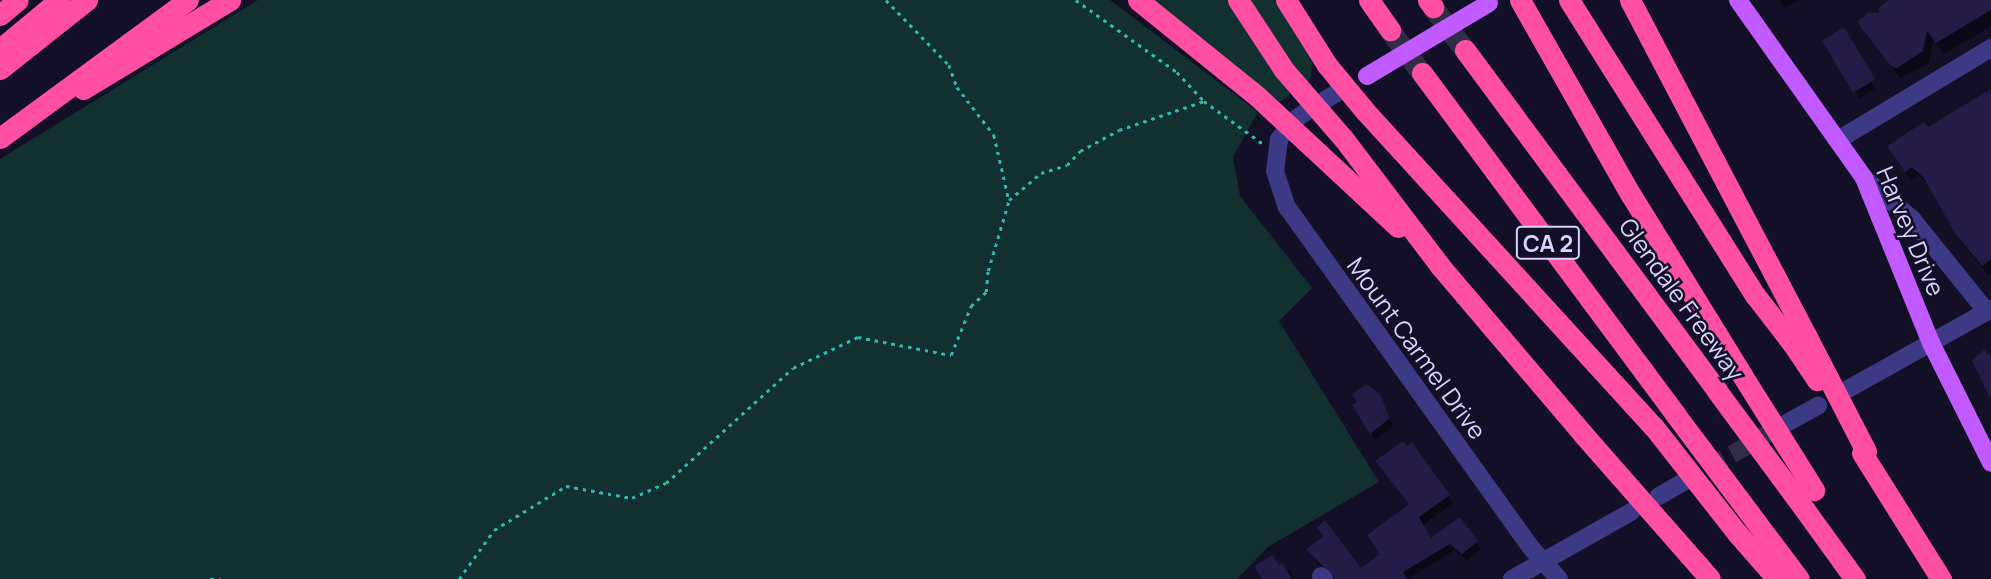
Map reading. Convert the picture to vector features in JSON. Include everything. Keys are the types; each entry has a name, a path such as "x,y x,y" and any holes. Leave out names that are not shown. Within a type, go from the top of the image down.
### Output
{"highway":[{"path":"0,15 18,0"},
{"path":"0,35 43,0"},
{"path":"0,49 59,0"},
{"path":"0,69 87,0"},
{"path":"0,138 188,0"},
{"path":"34,112 92,85 230,0"},
{"path":"1138,0 1258,97 1440,266"},
{"path":"1238,0 1284,70 1343,138 1440,266 1704,572"},
{"path":"1286,0 1345,88 1445,204 1653,426 1737,533 1777,579"},
{"path":"1368,0 1390,30"},
{"path":"1520,0 1631,195 1742,375 1839,557 1855,579"},
{"path":"1569,0 1755,295 1799,339"},
{"path":"1630,0 1799,339 1941,579"},
{"name":"Glendale Freeway","path":"1465,50 1717,391 1805,495"},
{"name":"CA 2","path":"1422,73 1799,579"}],"main road":[{"name":"Harvey Drive","path":"1738,0 1864,178 1931,343 1991,463"},
{"path":"1345,88 1491,1"}],"street":[{"path":"1838,139 1991,48"},
{"path":"1325,100 1345,88"},
{"name":"Mount Carmel Drive","path":"1296,120 1277,153 1278,188 1287,207 1542,562 1559,579"},
{"path":"1848,389 1989,310 1912,219 1864,178"},
{"path":"1785,425 1818,406"},
{"path":"1659,496 1685,481"},
{"path":"1512,579 1631,512"}],"path":[{"path":"459,579 494,530 566,486 632,498 666,483 793,368 858,337 951,355 971,306 986,292 1009,200 994,135 957,88 949,65 886,0"},
{"path":"1076,0 1177,72 1204,101 1277,153"},
{"path":"1009,200 1041,173 1067,165 1080,151 1119,130 1204,101"},
{"path":"210,579 220,579"}],"green space":[{"path":"258,0 1110,0 1258,112 1233,157 1240,196 1312,288 1279,321 1379,482 1268,547 1237,579 0,579 0,159"},
{"path":"1154,0 1275,0 1312,62 1311,78 1280,102"}],"building":[{"path":"1889,0 1991,0 1991,10 1936,43 1927,31 1923,51 1897,68 1891,66 1857,22 1868,13 1879,13 1879,7"},
{"path":"1844,27 1875,79 1853,93 1822,40"},
{"path":"1991,89 1991,259 1982,266 1955,233 1924,178 1912,167 1905,172 1887,146 1924,122 1928,127"},
{"path":"1984,350 1991,356 1991,400 1972,360"},
{"path":"1366,384 1380,394 1390,418 1370,434 1352,405 1357,402 1352,394"},
{"path":"1403,441 1407,446 1412,442 1450,495 1419,517 1431,538 1460,517 1478,541 1462,554 1450,544 1403,572 1408,579 1335,579 1306,549 1324,536 1317,528 1325,520 1361,568 1380,554 1367,535 1409,504 1375,461"},
{"path":"1273,555 1292,579 1262,579 1254,566"}],"tunnel":[{"path":"1433,7 1465,50"},
{"path":"1390,30 1422,73"},
{"path":"1685,481 1785,424"}]}
